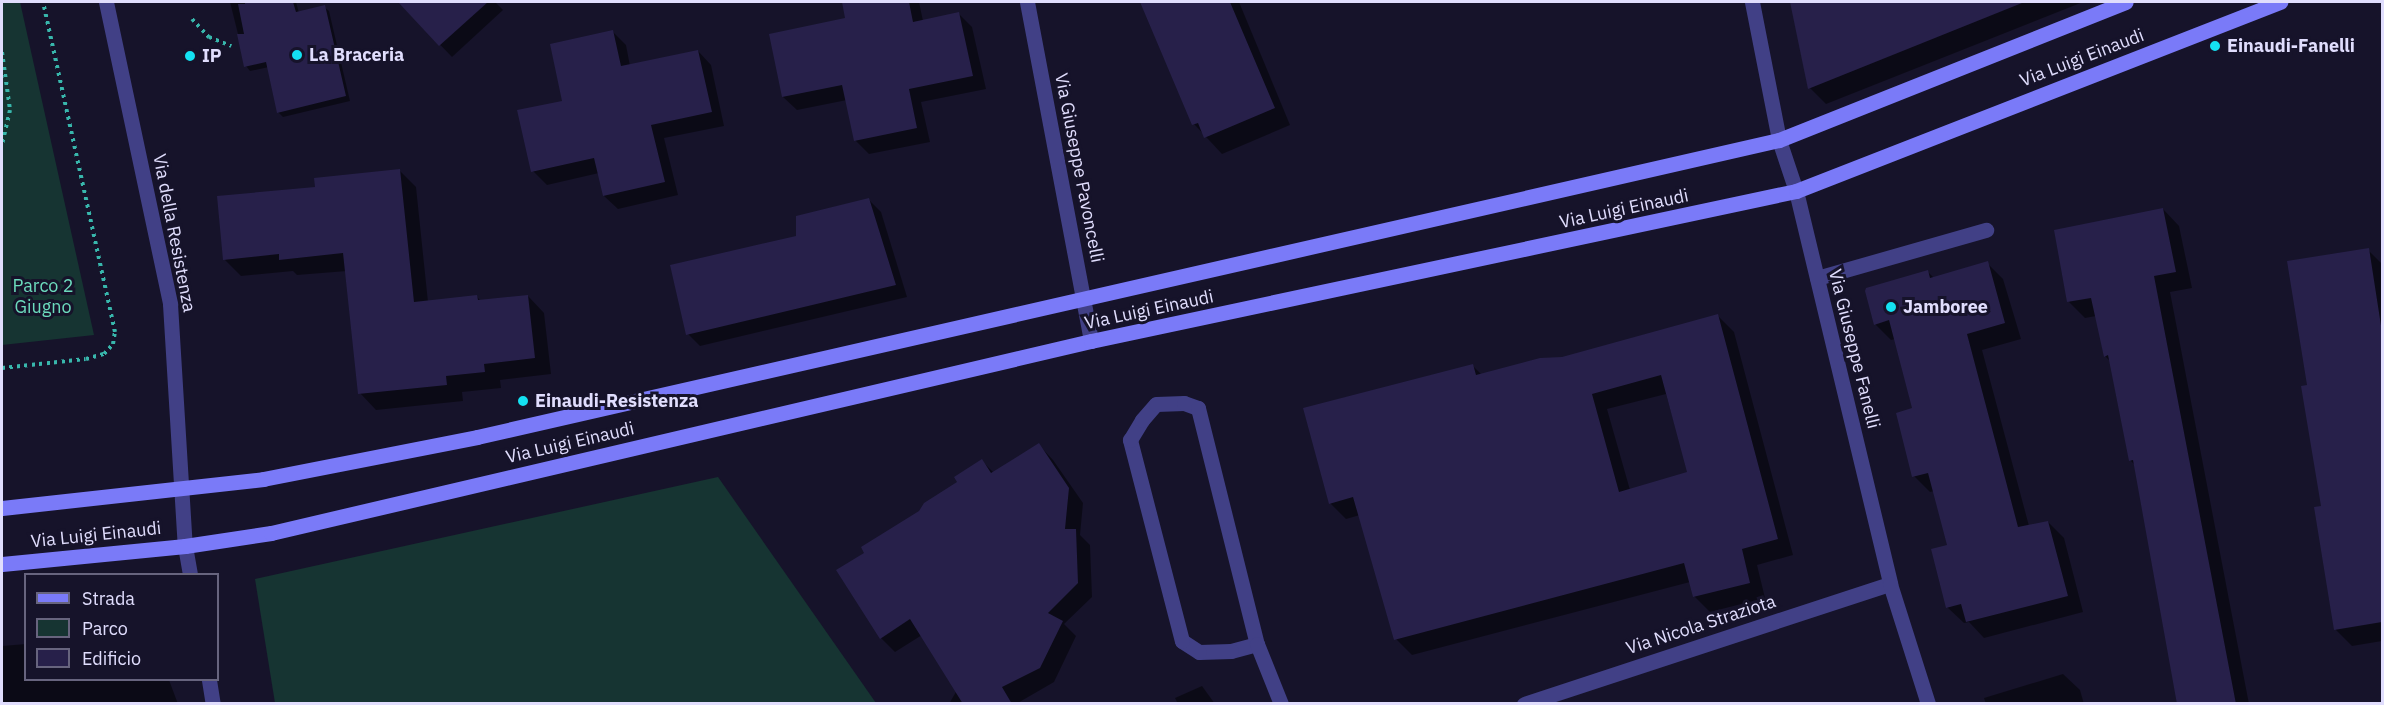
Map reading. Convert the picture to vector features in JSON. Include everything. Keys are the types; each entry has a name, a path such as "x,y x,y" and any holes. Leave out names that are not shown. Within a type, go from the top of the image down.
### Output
{"main road":[{"name":"Via Luigi Einaudi","path":"2,508 263,479 477,437 1779,140 2126,2"},
{"name":"Via Luigi Einaudi","path":"2,564 185,546 271,533 1092,341 1796,191 2280,2"}],"street":[{"name":"Via della Resistenza","path":"106,2 170,304 185,546 190,573"},
{"name":"Via Giuseppe Pavoncelli","path":"1027,2 1092,341"},
{"name":"Via Giuseppe Fanelli","path":"1752,2 1779,140 1796,191 1890,584 1928,704"},
{"path":"1817,278 1986,230"},
{"path":"1257,644 1231,651 1199,652 1182,641 1130,440 1142,420 1156,404 1184,403 1198,408 1257,644 1281,704"},
{"name":"Via Nicola Straziota","path":"1524,704 1890,584"},
{"path":"209,681 213,704"}],"path":[{"path":"2,368 86,359 104,354 113,344 115,332 43,2"},
{"path":"192,19 208,38 231,46"},
{"path":"2,52 10,110 2,146"}],"green space":[{"name":"Parco 2 Giugno","path":"2,2 20,2 94,335 2,345"},
{"path":"718,477 876,703 275,703 255,579"}],"building":[{"path":"245,2 293,2 296,12 325,5 346,96 277,113 266,62 244,67 237,34 244,34 238,4 245,4"},
{"path":"398,2 488,2 439,46"},
{"path":"842,2 909,2 913,22 959,12 973,76 909,89 917,128 854,141 842,85 782,97 769,34 845,18"},
{"path":"1140,2 1230,2 1275,108 1204,138 1198,123 1192,125"},
{"path":"1790,2 2022,2 2022,3 1808,89"},
{"path":"613,30 621,66 698,50 712,112 651,125 665,182 603,196 594,158 531,172 517,110 562,101 550,44"},
{"path":"400,169 414,302 477,295 478,300 528,295 535,358 484,364 485,372 446,376 447,385 358,394 343,253 279,260 279,254 223,260 217,196 315,187 314,178"},
{"path":"869,198 896,285 686,335 670,265 796,236 796,216"},
{"path":"2163,208 2176,272 2154,276 2236,704 2177,704 2133,460 2129,461 2108,355 2104,357 2091,298 2067,302 2054,230"},
{"path":"2369,248 2382,332 2382,622 2334,630 2314,507 2321,506 2301,386 2307,385 2287,261"},
{"path":"1988,261 2005,323 1967,334 2018,527 2048,521 2068,596 1966,622 1961,604 1946,608 1931,549 1947,545 1928,473 1912,477 1896,413 1912,408 1889,320 1874,325 1865,291 1866,288 1928,270 1930,278"},
{"path":"1718,314 1778,539 1742,549 1750,583 1693,597 1684,563 1394,640 1353,497 1329,504 1303,408 1473,364 1476,375 1540,358 1562,357","holes":["1661,375 1687,472 1619,492 1592,394"]},
{"path":"1039,443 1069,488 1065,529 1076,529 1078,583 1048,613 1063,621 1040,668 1002,687 1012,704 963,704 910,619 880,639 836,570 864,553 861,547 919,511 924,503 957,482 954,477 982,459 991,473"}],"place":[{"name":"Einaudi-Fanelli","path":"2215,46"},
{"name":"La Braceria","path":"297,55"},
{"name":"IP","path":"190,56"},
{"name":"Jamboree","path":"1891,307"},
{"name":"Einaudi-Resistenza","path":"523,401"}]}
